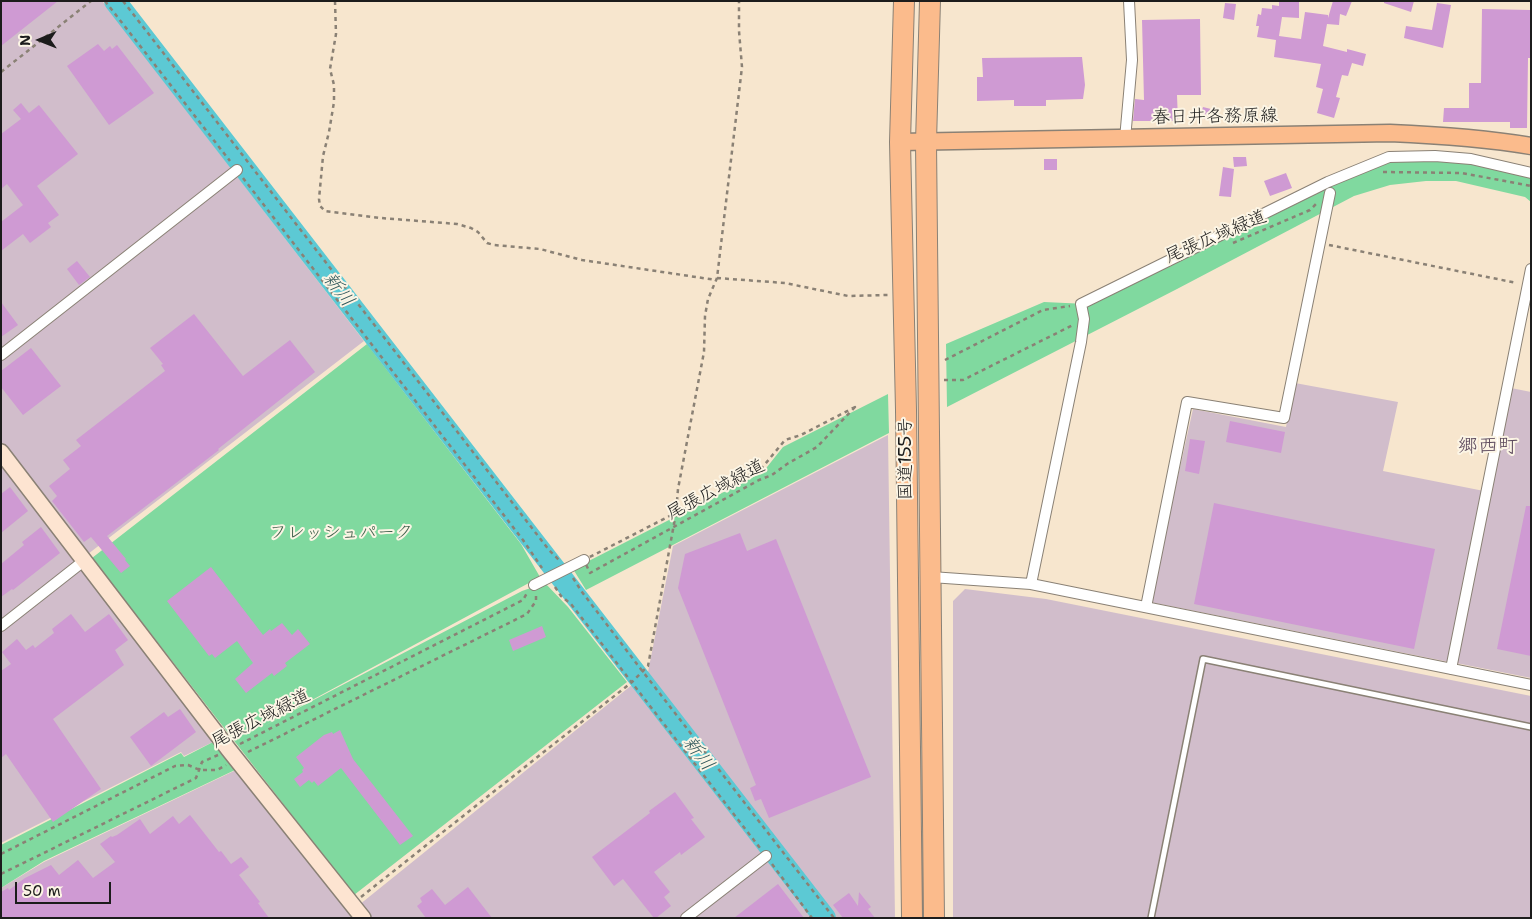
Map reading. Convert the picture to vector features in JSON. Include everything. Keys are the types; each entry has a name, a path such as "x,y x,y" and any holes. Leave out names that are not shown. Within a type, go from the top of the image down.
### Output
{"highway":[{"name":"国道155号","path":"904,1 900,142 906,410 912,918"},
{"name":"国道155号","path":"930,1 926,142 934,918"}],"main road":[{"name":"春日井各務原線","path":"900,142 1390,133 1494,140 1531,146"}],"street":[{"path":"1125,139 1132,60 1129,1"},
{"path":"1031,584 1081,342 1084,319 1081,304 1328,182 1389,157 1435,156 1471,159 1531,173"},
{"path":"1,355 237,170"},
{"path":"1146,607 1187,402 1284,418 1330,193"},
{"path":"1451,669 1531,270"},
{"path":"1,452 233,754 363,918"},
{"path":"1,626 85,560"},
{"path":"534,585 584,560"},
{"path":"931,577 1031,584 1531,685"},
{"path":"686,918 766,856"}],"lane":[{"path":"1151,918 1203,659 1531,727"}],"path":[{"path":"1,72 91,1"},
{"path":"105,1 523,540 560,596 571,604 812,918"},
{"path":"123,1 834,918"},
{"path":"335,1 336,34 330,69 334,85 334,102 323,156 319,199 320,206 324,211 457,224 478,232 487,243 494,245 540,249 591,262 716,279 785,283 848,296 892,295"},
{"path":"352,904 632,682 648,666 704,352 705,316 708,299 716,279 742,67 739,1"},
{"path":"1380,172 1462,173 1531,186"},
{"name":"尾張広域緑道","path":"1229,245 1310,210 1330,193"},
{"path":"1320,243 1528,285"},
{"path":"939,363 1043,310 1081,304"},
{"path":"940,380 963,380 1084,319"},
{"name":"尾張広域緑道","path":"584,560 590,573 772,475 817,447 855,407 801,435 784,440 761,469 676,513"},
{"path":"584,560 676,513"},
{"path":"1,854 175,766 188,765 200,770 217,770 233,754 527,614 536,601 534,585"},
{"name":"尾張広域緑道","path":"1,874 196,778 202,762 233,754 522,600 534,585"}],"shaded area":[{"path":"1,1 103,2 364,341 88,554 215,741 184,756 181,752 1,843"},
{"path":"1295,383 1398,402 1383,471 1484,491 1449,662 1150,602 1193,409 1286,427"},
{"path":"1511,388 1531,392 1531,678 1456,663"},
{"path":"888,435 895,918 1,918 1,888 44,862 236,770 343,906 359,905 648,672 673,546"},
{"path":"965,589 1046,599 1531,696 1531,918 953,918 953,601"}],"green space":[{"path":"1435,160 1470,163 1531,176 1531,202 1525,197 1456,181 1426,181 1390,185 1354,196 947,407 946,344 1044,302 1087,304 1322,188 1379,165 1393,161"},
{"name":"フレッシュパーク","path":"367,344 521,544 540,577 262,727 522,591 545,583 568,607 627,682 354,895 92,558"},
{"path":"888,394 889,433 586,590 573,569 763,472 783,447"},
{"path":"215,741 235,770 44,861 1,888 1,845 181,753 184,757"}],"building":[{"path":"1,1 58,1 1,46"},
{"path":"1279,1 1299,1 1299,18 1282,17 1279,36 1301,39 1305,12 1328,15 1328,18 1333,1 1352,1 1346,16 1340,14 1339,25 1327,24 1323,46 1347,52 1347,49 1366,54 1363,66 1352,63 1348,76 1342,75 1336,97 1340,98 1334,118 1317,113 1323,89 1316,87 1321,64 1274,57 1276,40 1257,37 1259,26 1256,26 1258,14 1261,15 1262,8 1272,9 1272,5 1279,6"},
{"path":"1384,1 1414,1 1411,12 1384,3"},
{"path":"1225,3 1236,4 1234,20 1223,18"},
{"path":"1437,3 1451,5 1443,48 1404,38 1406,26 1432,30"},
{"path":"1482,9 1531,10 1531,58 1528,58 1527,128 1510,128 1510,122 1443,122 1444,108 1469,108 1469,83 1481,83"},
{"path":"1200,19 1201,95 1177,95 1178,121 1133,121 1135,99 1144,100 1142,20"},
{"path":"98,44 104,51 110,46 112,49 117,45 154,93 109,125 67,66"},
{"path":"1082,57 1085,85 1083,99 1046,100 1046,106 1014,106 1014,100 977,101 977,77 983,77 982,58"},
{"path":"21,103 29,113 39,105 78,154 37,186 59,215 48,223 51,227 30,243 23,234 1,251 1,222 23,205 7,184 1,189 1,134 21,119 13,110"},
{"path":"1203,107 1215,110 1212,121 1200,118"},
{"path":"1233,157 1246,157 1247,166 1234,167"},
{"path":"1044,159 1057,159 1057,170 1044,170"},
{"path":"1223,167 1234,169 1231,197 1219,196"},
{"path":"1286,173 1292,188 1270,196 1264,181"},
{"path":"77,261 90,277 79,285 67,269"},
{"path":"1,302 18,325 1,337"},
{"path":"194,314 243,376 290,340 315,372 219,450 107,536 130,566 121,573 91,537 84,542 52,501 57,496 49,486 70,469 63,460 81,446 76,440 165,371 161,365 163,364 150,348"},
{"path":"31,348 61,386 23,415 1,387 1,371"},
{"path":"1230,421 1285,432 1281,453 1226,442"},
{"path":"1190,439 1205,441 1199,474 1185,471"},
{"path":"10,487 28,511 1,533 1,494"},
{"path":"1214,503 1435,549 1414,649 1194,604"},
{"path":"1526,506 1531,506 1531,656 1497,649"},
{"path":"41,527 60,553 13,590 1,597 1,564 24,545 22,542"},
{"path":"740,533 747,551 776,539 871,777 769,818 761,799 755,801 750,788 756,785 678,588 685,554"},
{"path":"211,567 263,635 282,623 292,635 298,629 310,644 285,663 287,666 274,676 272,673 246,693 235,679 253,663 237,641 215,658 212,654 209,656 167,601"},
{"path":"71,614 85,632 109,614 128,640 115,650 124,665 53,719 101,789 53,822 6,754 1,758 1,671 11,664 2,652 17,639 26,650 33,645 35,648 54,633 52,629"},
{"path":"542,626 546,637 513,651 509,640"},
{"path":"180,709 196,732 151,766 130,737 164,712 168,717"},
{"path":"340,730 353,759 413,836 400,845 341,768 318,786 314,781 312,783 309,780 300,787 294,779 303,772 304,768 296,757 324,735 332,732 333,734"},
{"path":"675,792 694,818 691,819 705,837 681,855 680,852 654,872 670,892 664,897 671,906 654,918 623,879 614,886 592,857"},
{"path":"190,815 219,852 221,851 231,864 241,857 249,867 239,875 260,902 258,903 269,918 1,918 1,892 8,888 9,890 25,878 51,865 59,875 78,860 93,878 115,862 100,844 111,836 117,835 140,819 150,834 173,816 179,824"},
{"path":"778,884 804,918 734,918"},
{"path":"468,887 492,918 426,918 417,906 422,902 420,898 432,889 445,905"},
{"path":"859,892 871,907 868,909 875,918 843,918 833,905 849,893 858,906"}],"waterway":[{"name":"新川","path":"115,1 825,918"}],"district":[{"name":"郷西町","path":"1488,447"}]}
